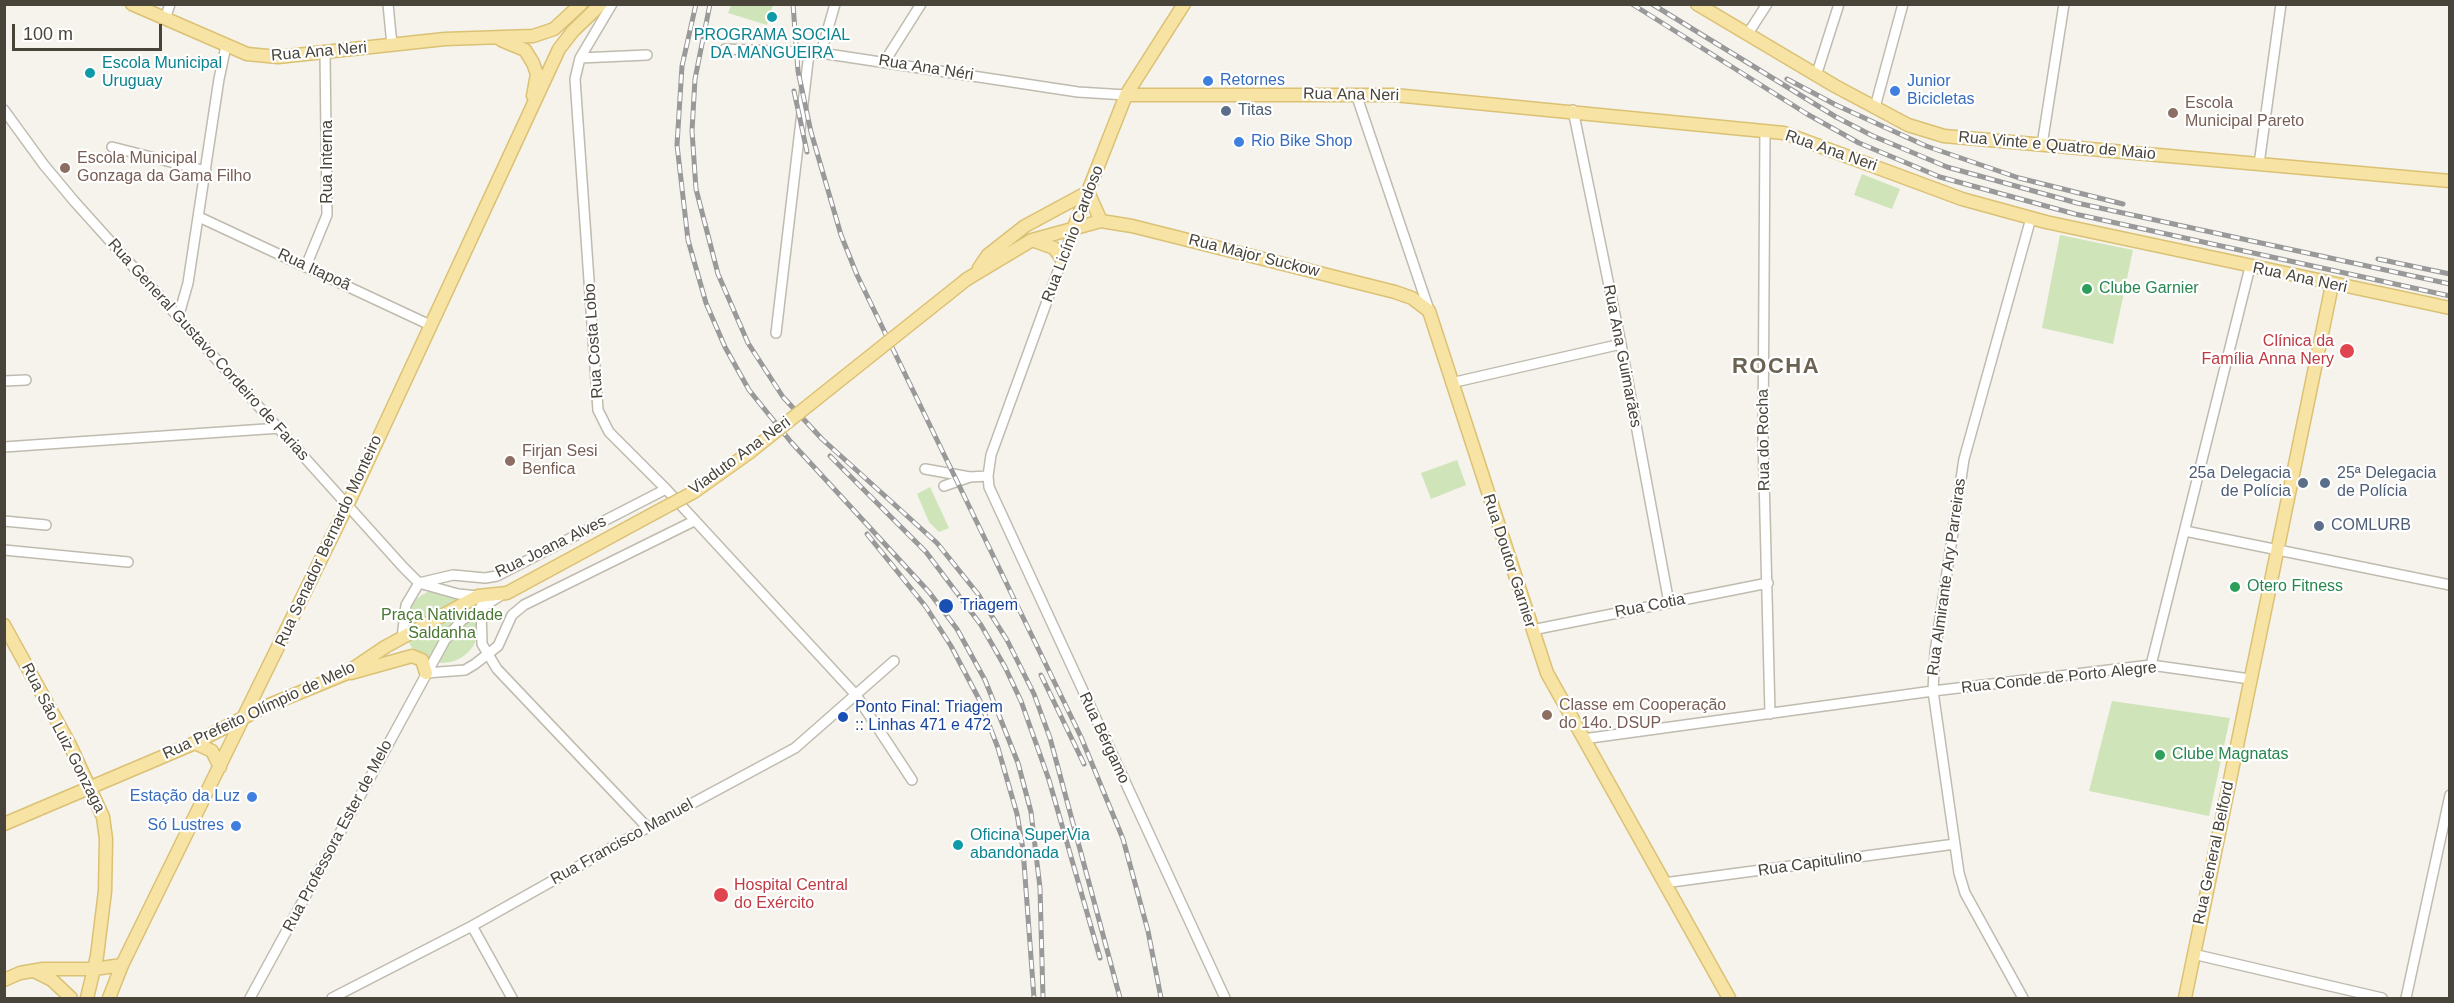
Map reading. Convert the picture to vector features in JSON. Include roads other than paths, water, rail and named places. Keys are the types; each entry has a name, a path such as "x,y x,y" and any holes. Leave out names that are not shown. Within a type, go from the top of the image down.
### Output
{"main road":[{"name":"Rua Ana Neri","path":"132,4 257,56 325,53 479,37"},
{"path":"479,37 534,36 554,29 581,4"},
{"path":"530,113 559,49 601,4"},
{"name":"Rua Licínio Cardoso","path":"1074,227 1125,96 1184,4"},
{"name":"Rua Vinte e Quatro de Maio","path":"1697,4 1816,76 1908,125 1944,136 2450,181"},
{"path":"479,37 512,43 525,50 537,74 530,113"},
{"name":"Rua Ana Neri","path":"1125,96 1356,94 1420,96 1765,131 1800,137 1962,199 2031,218 2332,285 2450,308"},
{"name":"Rua Senador Bernardo Monteiro","path":"109,999 122,965 246,717 347,506 530,113"},
{"path":"1088,192 1101,221"},
{"name":"Viaduto Ana Neri","path":"972,275 988,255 1025,226 1088,192"},
{"name":"Rua Major Suckow","path":"1074,227 1101,221 1132,226 1395,292 1412,298 1429,311"},
{"name":"Viaduto Ana Neri","path":"507,592 694,492 750,452 972,275 1032,240 1074,227"},
{"path":"1032,240 1054,248 1062,259"},
{"name":"Rua General Belford","path":"2186,999 2193,954 2332,285"},
{"name":"Rua Doutor Garnier","path":"1429,311 1547,673 1729,999"},
{"name":"Rua Prefeito Olímpio de Melo","path":"4,824 195,743 246,717 345,674 402,638 475,599 507,592"},
{"name":"Rua São Luiz Gonzaga","path":"4,625 90,787 103,817 106,839 105,891 94,969 87,999"},
{"path":"345,674 412,656 422,660 426,673"},
{"path":"195,743 212,751 220,767"},
{"path":"4,980 33,970 94,969 122,965"},
{"path":"33,970 52,980 71,999"}],"street":[{"path":"165,19 170,4"},
{"path":"388,4 392,45"},
{"name":"Rua Costa Lobo","path":"612,4 580,58 575,79 598,410 609,432 666,489 856,695 912,780"},
{"path":"821,53 835,4"},
{"path":"885,61 921,4"},
{"path":"1747,35 1767,4"},
{"path":"1816,76 1839,4"},
{"path":"1875,107 1903,4"},
{"path":"2042,145 2064,4"},
{"path":"2259,164 2280,4"},
{"path":"178,318 188,283 226,45"},
{"name":"Rua Ana Néri","path":"725,49 821,53 1078,92 1125,96"},
{"name":"Rua Interna","path":"306,266 327,215 325,53"},
{"path":"776,333 809,53"},
{"path":"580,58 647,55"},
{"name":"Rua Doutor Garnier","path":"1356,94 1429,311"},
{"name":"Rua General Gustavo Cordeiro de Farias","path":"4,110 52,174 178,318 419,583"},
{"name":"Rua Ana Guimarães","path":"1573,110 1621,344 1669,603"},
{"name":"Rua do Rocha","path":"1765,131 1763,437 1770,714"},
{"path":"111,147 206,171"},
{"name":"Rua Itapoã","path":"199,217 430,325"},
{"name":"Rua Almirante Ary Parreiras","path":"2023,999 1965,893 1955,844 1933,691 1935,652 1964,459 2031,218"},
{"name":"Rua Licínio Cardoso","path":"987,476 991,455 1074,227"},
{"path":"2151,665 2250,267"},
{"path":"1451,382 1621,344"},
{"path":"4,381 26,380"},
{"path":"4,447 280,428"},
{"path":"925,469 970,477 987,476"},
{"name":"Rua Bérgamo","path":"987,476 996,507 1225,999"},
{"path":"944,486 970,477"},
{"name":"Rua Joana Alves","path":"419,583 453,575 484,578 497,576 666,489"},
{"path":"4,521 46,525"},
{"path":"426,673 465,670 489,656 504,637 512,615 524,605 694,521"},
{"path":"2185,531 2450,585"},
{"path":"4,550 128,562"},
{"path":"462,575 475,599 482,644 497,669 647,827"},
{"path":"402,638 406,605 419,583 475,599"},
{"name":"Rua Cotia","path":"1532,630 1768,583"},
{"path":"426,673 475,599"},
{"name":"Rua Francisco Manuel","path":"332,999 472,926 647,827 795,748 894,660"},
{"name":"Rua Conde de Porto Alegre","path":"1583,738 1933,691 2151,665 2250,679"},
{"name":"Rua Professora Ester de Melo","path":"250,999 426,673"},
{"path":"2406,999 2450,795"},
{"name":"Rua Capitulino","path":"1664,883 1955,844"},
{"path":"472,926 512,999"},
{"path":"2193,954 2382,999"}],"railway":[{"path":"696,4 682,66 677,145 688,240 706,303 725,347 749,390 791,442 929,592 957,629 985,680 1018,763 1031,812 1040,888 1043,998"},
{"path":"710,4 695,79 692,131 696,189 718,274 748,343 783,397 822,439 937,543 978,594 1007,640 1034,694 1050,738 1120,998"},
{"path":"793,4 798,71 811,132 841,235 857,275 1081,737 1123,839 1148,931 1161,998"},
{"path":"1632,4 1807,114 1859,143 1940,177 2075,214 2450,296"},
{"path":"1652,4 1836,117 1873,136 1947,167 2077,203 2450,284"},
{"path":"1787,79 1836,105 1926,146 2019,178 2123,204"},
{"path":"794,91 807,152"},
{"path":"2378,259 2450,274"},
{"path":"830,456 926,552 981,625 1005,667 1021,701 1049,780 1100,958"},
{"path":"867,534 926,607 951,646 980,701 998,748 1017,814 1023,849 1034,998"},
{"path":"1041,675 1084,764"}],"place":[{"name":"PROGRAMA SOCIAL DA MANGUEIRA","path":"772,17"},
{"name":"Escola Municipal Uruguay","path":"90,73"},
{"name":"Retornes","path":"1208,81"},
{"name":"Junior Bicicletas","path":"1895,91"},
{"name":"Titas","path":"1226,111"},
{"name":"Escola Municipal Pareto","path":"2173,113"},
{"name":"Rio Bike Shop","path":"1239,142"},
{"name":"Escola Municipal Gonzaga da Gama Filho","path":"65,168"},
{"name":"Clube Garnier","path":"2087,289"},
{"name":"Clínica da Família Anna Nery","path":"2347,351"},
{"name":"Firjan Sesi Benfica","path":"510,461"},
{"name":"25a Delegacia de Polícia","path":"2303,483"},
{"name":"25ª Delegacia de Polícia","path":"2325,483"},
{"name":"COMLURB","path":"2319,526"},
{"name":"Otero Fitness","path":"2235,587"},
{"name":"Triagem","path":"946,606"},
{"name":"Classe em Cooperação do 14o. DSUP","path":"1547,715"},
{"name":"Ponto Final: Triagem :: Linhas 471 e 472","path":"843,717"},
{"name":"Clube Magnatas","path":"2160,755"},
{"name":"Estação da Luz","path":"252,797"},
{"name":"Só Lustres","path":"236,826"},
{"name":"Oficina SuperVia abandonada","path":"958,845"},
{"name":"Hospital Central do Exército","path":"721,895"}],"district":[{"name":"ROCHA","path":"1776,367"}],"park label":[{"name":"Praça Natividade Saldanha","path":"442,625"}]}
